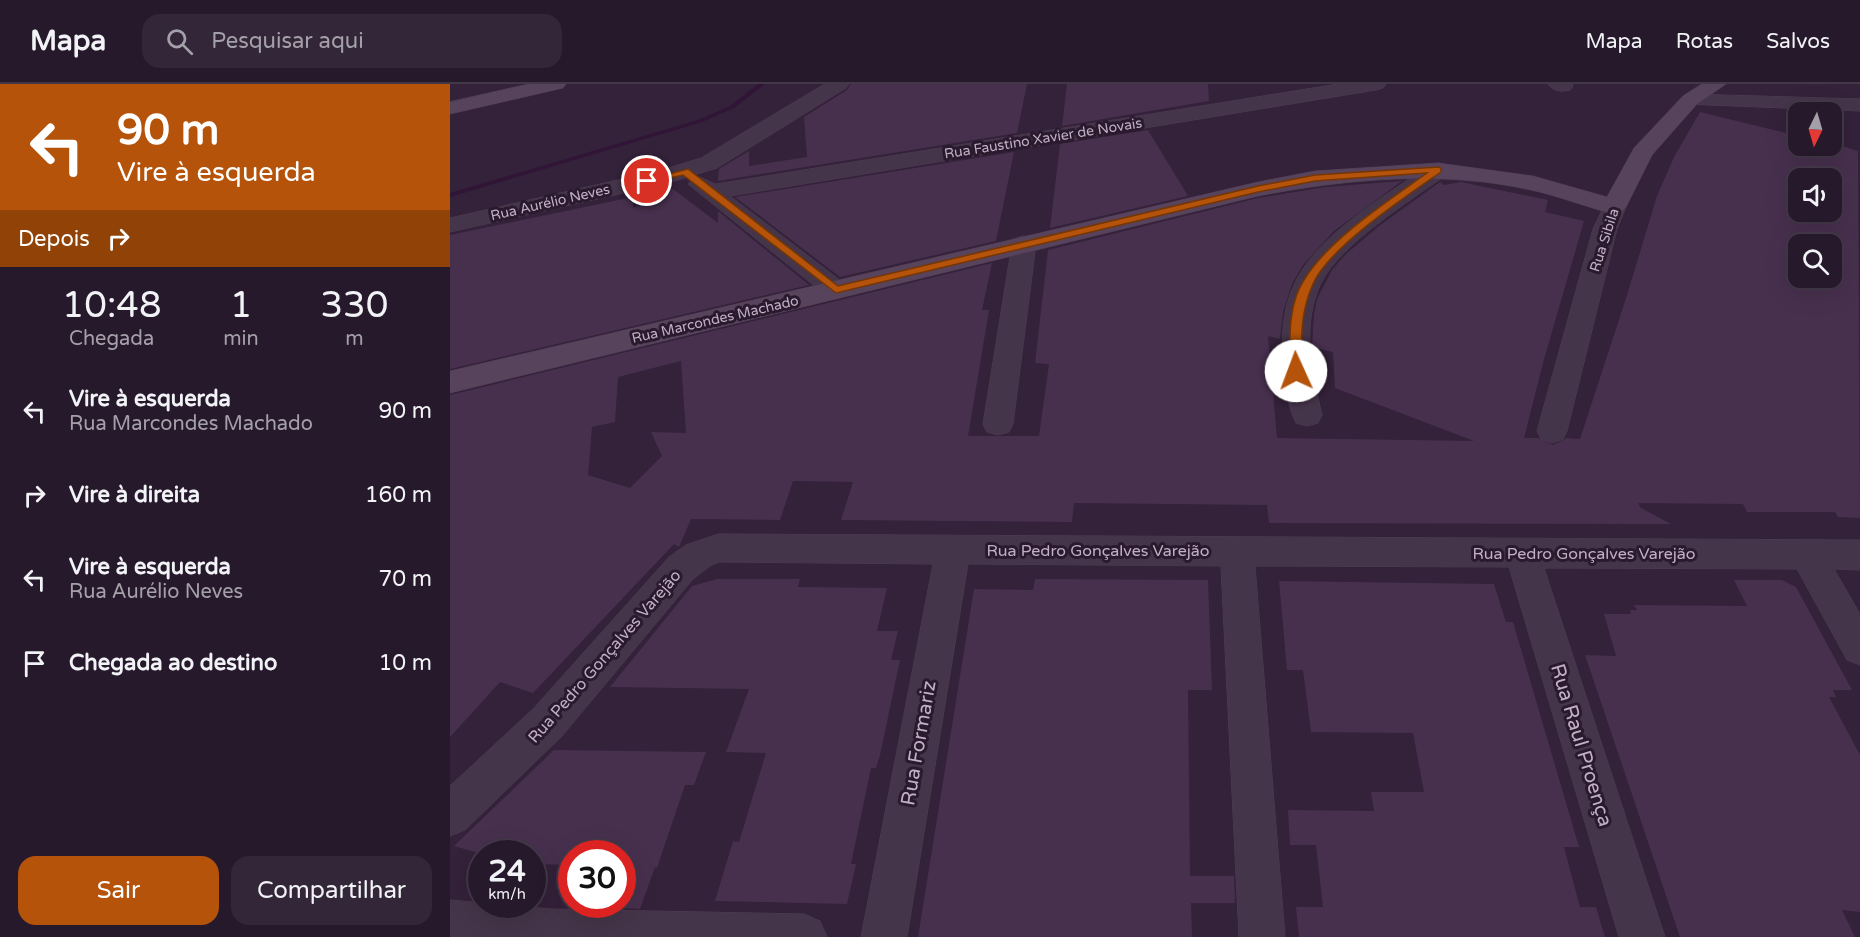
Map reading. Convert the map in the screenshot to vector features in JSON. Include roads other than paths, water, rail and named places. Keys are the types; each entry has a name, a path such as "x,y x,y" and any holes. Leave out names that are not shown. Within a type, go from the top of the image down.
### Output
{"street":[{"path":"450,108 556,84"},
{"name":"Rua Aurélio Neves","path":"450,225 685,171 732,151 839,84"},
{"path":"1236,84 1247,105"},
{"name":"Rua Faustino Xavier de Novais","path":"711,192 1376,84"},
{"name":"Rua Sibila","path":"1552,431 1605,229 1614,207 1642,153 1690,100 1716,84"},
{"path":"1690,100 1860,105"},
{"path":"1307,415 1296,371 1295,335 1299,310 1308,281 1330,254 1381,210 1438,170"},
{"name":"Rua Marcondes Machado","path":"450,382 1024,244 1258,189 1315,178 1438,170 1533,183 1614,207"},
{"path":"685,171 836,290"},
{"path":"998,424 1024,244"},
{"name":"Rua Pedro Gonçalves Varejão","path":"450,815 548,722 681,568 698,555 719,548 1860,555"},
{"name":"Rua Formariz","path":"884,937 953,549"},
{"path":"1237,550 1262,937"},
{"name":"Rua Raul Proença","path":"1522,553 1642,937"},
{"path":"1807,555 1860,648"},
{"path":"450,923 550,932 804,937"}],"waterway":[{"path":"450,195 700,121 732,107 762,84"}]}
